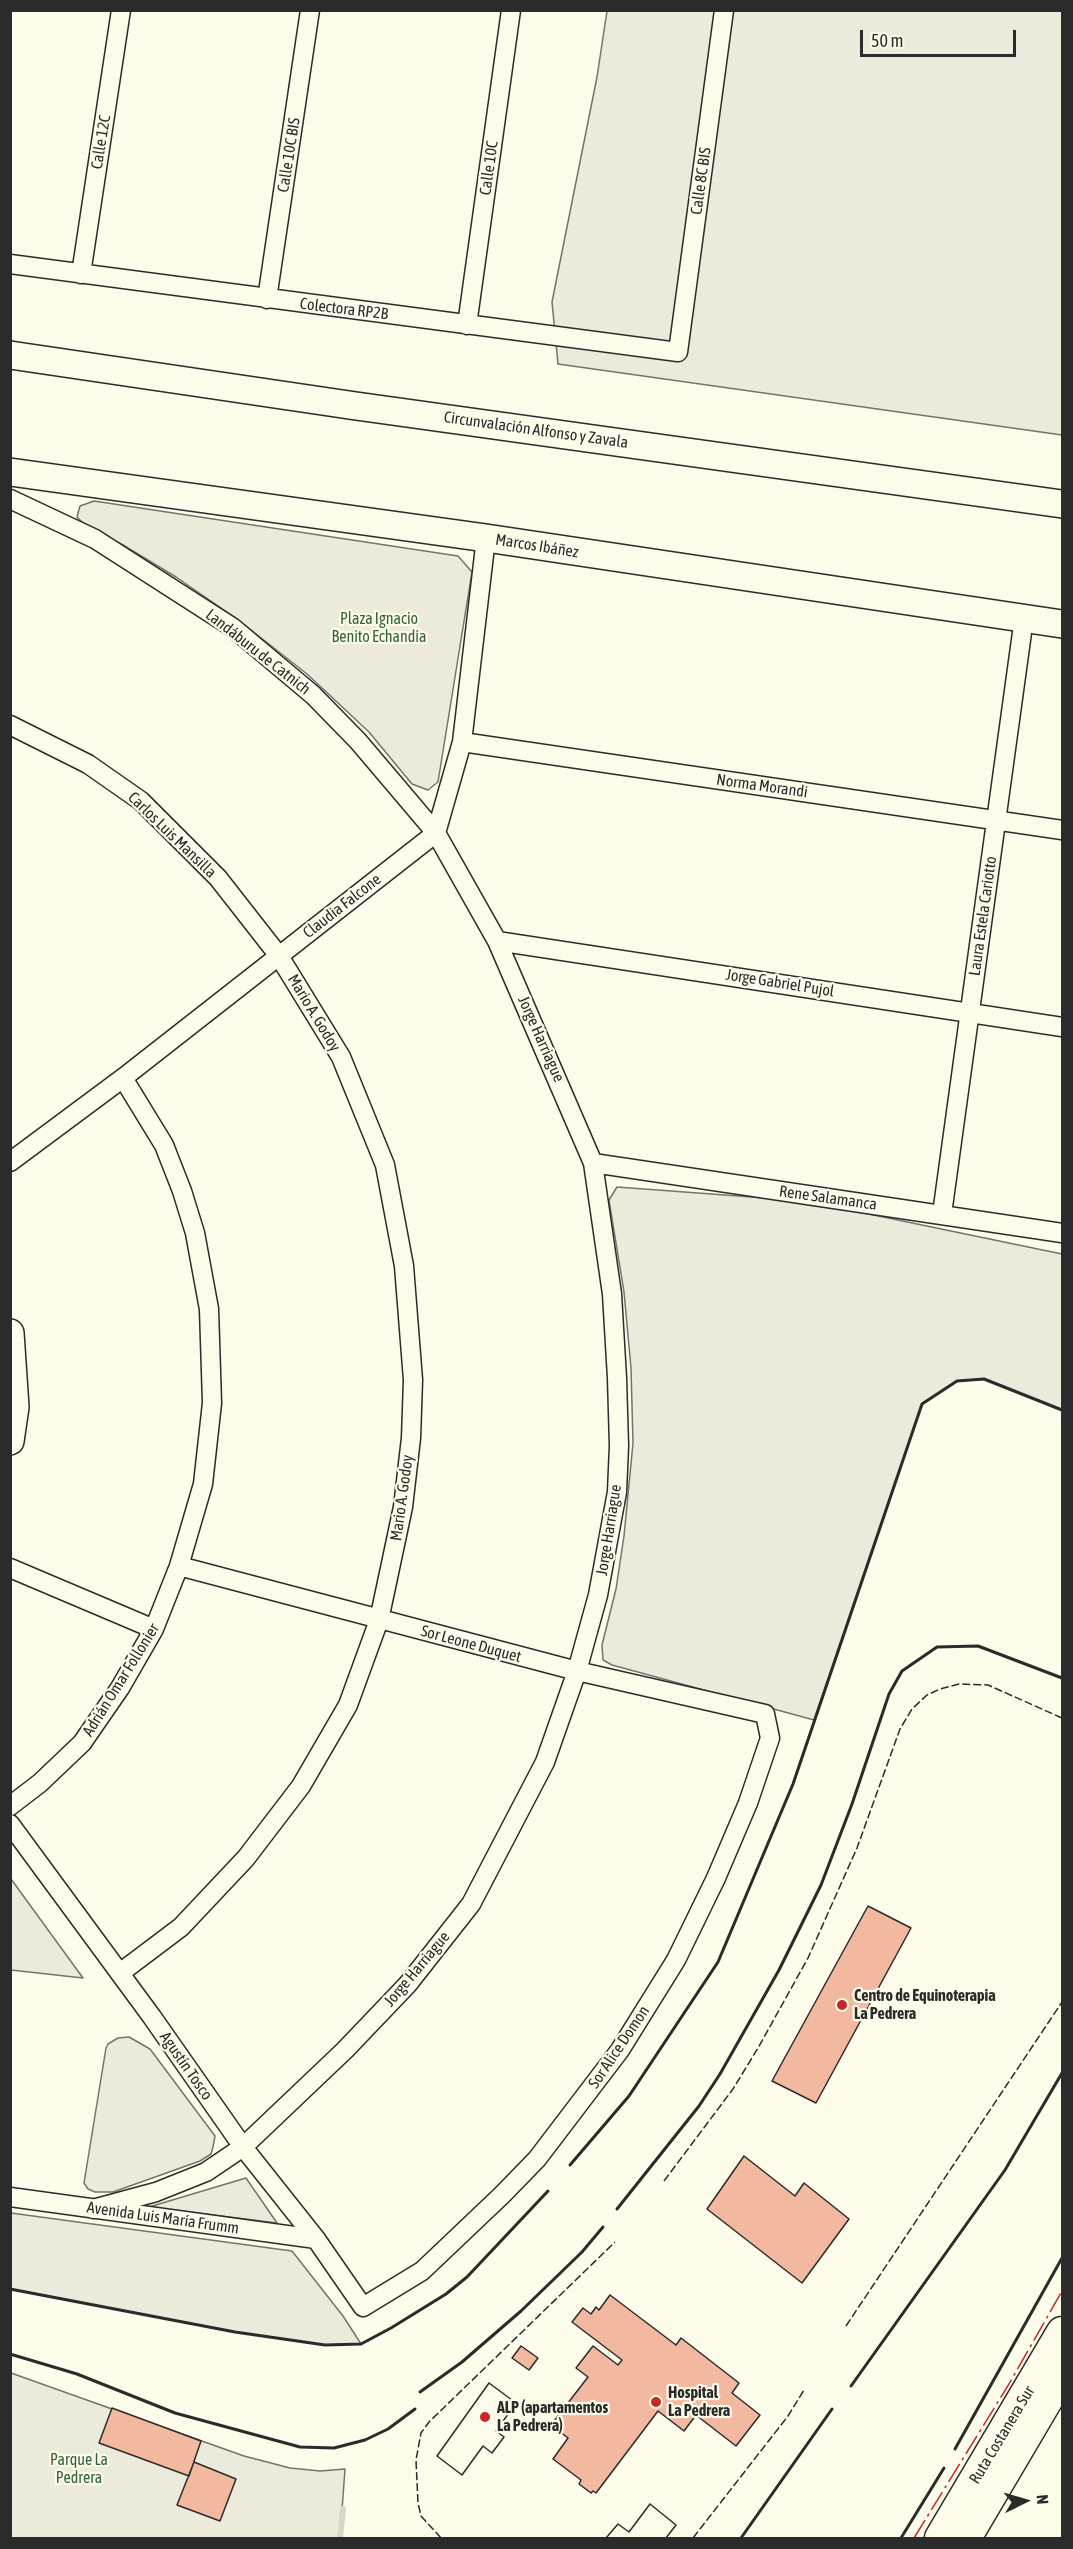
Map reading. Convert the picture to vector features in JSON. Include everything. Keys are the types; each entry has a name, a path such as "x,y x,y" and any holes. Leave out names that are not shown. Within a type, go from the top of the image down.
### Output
{"main road":[{"name":"Circunvalación Alfonso y Zavala","path":"10,339 163,366 953,471 1062,488"},
{"name":"Circunvalación Alfonso y Zavala","path":"10,355 356,406 1062,504"},
{"name":"Marcos Ibáñez","path":"10,472 486,538 1062,624"},
{"path":"10,1333 15,1407 10,1441"},
{"name":"Ruta Costanera Sur","path":"940,2538 1062,2332"},
{"name":"Ruta Costanera Sur","path":"966,2538 1062,2375"}],"street":[{"name":"Calle 12C","path":"81,274 121,10"},
{"name":"Calle 10C BIS","path":"267,299 310,10"},
{"name":"Calle 10C","path":"467,325 511,10"},
{"name":"Calle 8C BIS","path":"678,352 724,10"},
{"name":"Colectora RP2B","path":"10,264 678,352"},
{"name":"Landáburu de Catnich","path":"10,499 95,539 232,627 313,695 358,741 436,833"},
{"path":"436,833 462,742 486,538"},
{"name":"Laura Estela Cariotto","path":"942,1215 1024,618"},
{"name":"Carlos Luis Mansilla","path":"10,725 88,764 141,801 218,878 279,956"},
{"name":"Norma Morandi","path":"462,742 1062,830"},
{"name":"Jorge Harriague","path":"93,2209 156,2192 206,2172 243,2147 345,2050 408,1984 471,1904 545,1762 577,1671 598,1595 617,1492 620,1446 612,1294 593,1163 497,941 436,833"},
{"name":"Claudia Falcone","path":"10,1162 123,1078 436,833"},
{"name":"Jorge Gabriel Pujol","path":"497,941 1062,1027"},
{"name":"Mario A. Godoy","path":"120,1973 181,1927 246,1858 301,1786 348,1706 379,1620 403,1507 411,1438 414,1380 404,1266 385,1165 340,1057 279,956"},
{"name":"Adrián Omar Follonier","path":"10,1806 40,1783 82,1743 120,1688 154,1629 179,1566 203,1484 212,1403 209,1309 195,1233 164,1145 123,1078"},
{"name":"Rene Salamanca","path":"593,1163 1062,1233"},
{"name":"Sor Leone Duquet","path":"179,1566 577,1671 765,1714"},
{"path":"10,1568 154,1629"},
{"name":"Sor Alice Domon","path":"363,2307 422,2271 502,2195 537,2159 620,2050 676,1960 716,1878 748,1803 770,1738 765,1714"},
{"name":"Agustín Tosco","path":"10,1824 120,1973 243,2147 316,2239 363,2307"},
{"name":"Avenida Luis María Frumm","path":"10,2197 316,2239"}],"green space":[{"path":"607,11 1062,11 1062,435 558,364 552,302 597,77"},
{"name":"Plaza Ignacio Benito Echandía","path":"94,501 458,556 472,572 438,782 428,790 412,784 369,732 307,674 237,619 176,577 123,545 87,527 77,517 80,506"},
{"path":"617,1187 806,1201 1062,1254 1062,1410 984,1379 957,1381 922,1404 814,1720 612,1665 603,1660 602,1645 616,1589 624,1536 633,1443 631,1368 624,1292 609,1200"},
{"path":"11,1879 83,1978 11,1970"},
{"path":"129,2037 150,2049 215,2136 213,2147 211,2154 200,2161 113,2192 95,2192 88,2189 84,2183 106,2048 118,2038"},
{"path":"246,2178 277,2223 149,2207"},
{"path":"11,2213 292,2251 343,2316 361,2344 325,2345 235,2332 11,2289"},
{"name":"Parque La Pedrera","path":"11,2373 244,2456 290,2468 320,2471 345,2469 340,2538 11,2538"}],"building":[{"name":"Centro de Equinoterapia La Pedrera","path":"868,1906 911,1928 816,2103 772,2081"},
{"path":"744,2156 795,2196 804,2183 849,2219 802,2283 707,2209"},
{"name":"Hospital La Pedrera","path":"610,2295 676,2345 681,2338 739,2383 732,2393 760,2415 736,2446 696,2415 684,2431 658,2411 596,2493 593,2491 591,2493 579,2484 581,2480 553,2459 568,2438 551,2425 588,2377 576,2368 593,2346 618,2365 622,2360 572,2322 583,2308 591,2314 596,2307 599,2310"},
{"path":"521,2346 538,2358 529,2370 512,2358"},
{"name":"ALP (apartamentos La Pedrera)","path":"489,2383 516,2403 496,2431 504,2437 492,2453 483,2446 462,2475 437,2456"},
{"name":"ALP (apartamentos La Pedrera)","path":"489,2383 516,2403 496,2431 504,2437 492,2453 483,2446 462,2475 437,2456"},
{"path":"112,2408 201,2441 189,2476 99,2443"},
{"path":"194,2462 236,2479 220,2521 177,2505"},
{"path":"650,2504 676,2525 666,2538 606,2538 618,2524 629,2532"},
{"path":"650,2504 676,2525 666,2538 606,2538 618,2524 629,2532"}],"waterway":[{"path":"340,2538 343,2509"}],"fence":[{"path":"664,2181 733,2089 808,1958 857,1848 900,1729 912,1709 927,1695 940,1689 959,1684 988,1685 1062,1718"},
{"path":"846,2326 1062,2002"},
{"path":"441,2538 421,2516 418,2503 416,2460 421,2433 429,2422 615,2242"},
{"path":"693,2538 788,2416 804,2390"}],"wall":[{"path":"570,2165 629,2096 718,1962 793,1784 922,1404 957,1381 984,1379 1062,1410"},
{"path":"617,2209 699,2106 720,2074 779,1970 821,1885 852,1804 889,1694 902,1671 937,1647 978,1646 1062,1678"},
{"path":"851,2386 1005,2170 1062,2073"},
{"path":"10,2289 235,2332 325,2345 361,2344 446,2294 467,2277 548,2191"},
{"path":"420,2392 462,2362 521,2311 582,2252 603,2227"},
{"path":"955,2449 1062,2258"},
{"path":"10,2354 77,2374 175,2413 300,2447 334,2448 365,2440 388,2429 415,2409"},
{"path":"741,2538 832,2409"},
{"path":"901,2538 944,2468"}],"power":[{"path":"914,2538 1009,2384 1062,2291"}],"place":[{"name":"Centro de Equinoterapia La Pedrera","path":"842,2005"},
{"name":"Hospital La Pedrera","path":"656,2402"},
{"name":"ALP (apartamentos La Pedrera)","path":"485,2417"}]}
